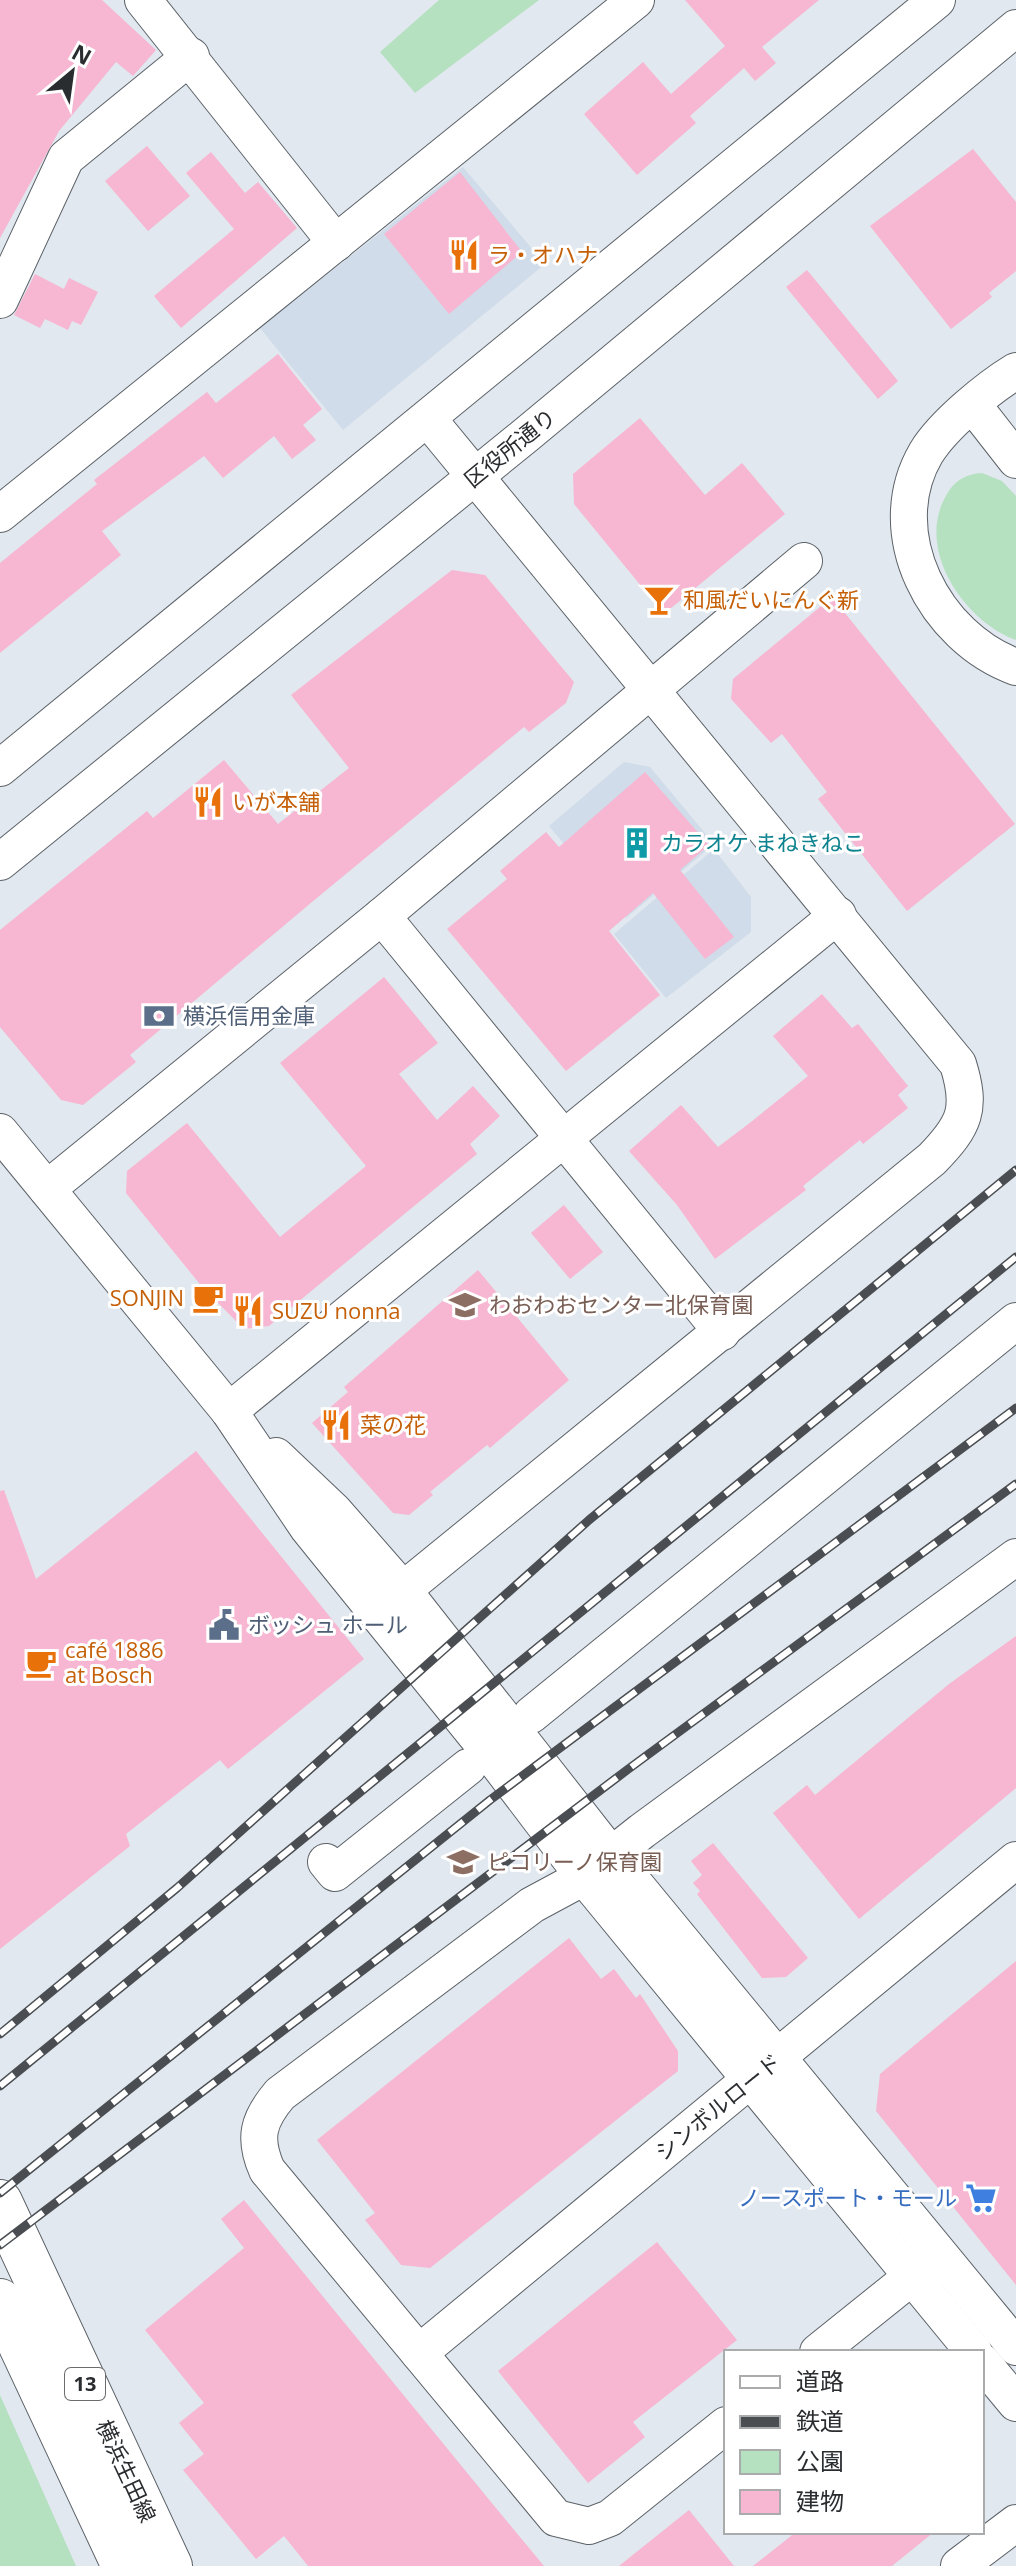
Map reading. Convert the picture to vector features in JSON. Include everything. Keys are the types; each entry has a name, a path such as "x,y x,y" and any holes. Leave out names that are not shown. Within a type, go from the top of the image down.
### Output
{"main road":[{"name":"横浜生田線","path":"0,2202 170,2566"},
{"name":"横浜生田線","path":"0,2301 124,2566"}],"street":[{"path":"143,0 191,56 336,243"},
{"path":"0,514 636,0"},
{"path":"0,768 937,0"},
{"name":"区役所通り","path":"0,862 475,477 1016,28"},
{"path":"0,300 66,158 191,56"},
{"path":"1016,371 941,431 924,455 910,503 912,541 920,573 946,619 963,637 1016,667"},
{"path":"973,405 1016,460"},
{"path":"390,1601 932,1159 953,1137 964,1118 967,1092 958,1064 428,419"},
{"path":"47,1189 382,916 650,687 804,561"},
{"path":"229,1411 838,915"},
{"path":"382,916 722,1332"},
{"path":"0,1132 229,1411 334,1511 390,1601 598,1866 766,2067 926,2266 1016,2347"},
{"path":"531,1715 1016,1321"},
{"path":"724,2427 610,2518 589,2526 570,2524 556,2518 267,2170 258,2150 257,2129 280,2094 532,1905 598,1866 1016,1557"},
{"path":"326,1862 335,1873 468,1767"},
{"name":"シンボルロード","path":"419,2353 1016,1860"},
{"path":"821,2350 926,2266"},
{"path":"926,2266 973,2350"},
{"path":"984,2364 1016,2403"},
{"path":"959,2566 1016,2523"}],"shaded area":[{"path":"463,167 545,264 343,430 260,328"},
{"name":"カラオケ まねきねこ","path":"624,762 650,767 714,844 626,918 549,826"},
{"path":"714,849 751,897 751,932 666,998 614,934"}],"green space":[{"path":"439,0 539,0 415,93 380,52"},
{"path":"982,473 1002,481 1016,496 1016,640 979,617 963,600 941,559 937,537 938,515 947,494 962,479"},
{"path":"0,2395 76,2566 0,2566"}],"building":[{"path":"0,0 102,0 156,50 133,76 116,62 59,131 0,238"},
{"path":"685,0 819,0 762,47 776,63 755,81 744,68 690,116 696,123 637,175 584,114 643,62 671,94 725,46"},
{"path":"147,146 190,196 148,231 105,181"},
{"path":"973,149 1016,202 1016,271 989,293 992,297 951,329 870,226"},
{"path":"211,152 245,193 258,182 297,228 181,328 154,296 234,229 186,173"},
{"path":"460,172 522,252 449,314 384,234"},
{"path":"807,270 898,381 878,399 786,287"},
{"path":"35,274 64,289 69,278 98,292 81,325 72,321 68,330 45,319 40,328 14,315"},
{"path":"278,354 322,409 303,425 316,440 292,459 274,436 223,478 204,456 102,531 121,555 0,653 0,563 97,484 94,480 207,392 216,403"},
{"path":"640,418 705,495 742,463 785,514 664,614 574,504 573,474"},
{"path":"452,570 485,575 574,682 566,703 529,732 524,727 312,902 130,1055 136,1062 83,1105 61,1100 0,1027 0,930 147,811 153,818 224,760 278,824 349,768 291,695"},
{"path":"832,597 1015,824 907,911 818,799 827,792 782,734 771,743 731,699 733,679"},
{"path":"645,772 709,845 680,870 734,937 705,959 653,893 609,931 660,995 566,1071 447,929 507,879 500,871 546,832 559,847"},
{"path":"384,977 438,1043 399,1074 437,1120 473,1086 500,1116 470,1144 477,1154 269,1326 244,1329 203,1288 126,1193 127,1171 187,1123 280,1237 366,1166 280,1063"},
{"path":"822,994 852,1028 858,1024 908,1086 898,1095 908,1108 863,1144 860,1140 803,1186 806,1190 715,1259 677,1205 629,1151 681,1105 718,1147 808,1076 773,1036"},
{"path":"564,1205 603,1252 570,1279 531,1233"},
{"path":"478,1270 569,1380 490,1448 487,1445 430,1492 433,1495 409,1515 393,1513 312,1423 348,1392 344,1387"},
{"path":"196,1451 364,1659 228,1769 220,1760 126,1834 130,1846 0,1949 0,1491 4,1490 36,1579"},
{"path":"1016,1636 1016,1788 859,1919 773,1813 807,1785 815,1795 949,1684"},
{"path":"713,1843 808,1958 786,1977 762,1978 697,1894 700,1891 693,1883 702,1875 691,1861"},
{"path":"569,1938 601,1979 614,1969 636,1998 640,1994 678,2051 678,2071 430,2268 401,2265 365,2220 375,2213 317,2140"},
{"name":"ノースポート・モール","path":"1016,1961 1016,2285 876,2111 880,2074"},
{"path":"244,2200 544,2566 308,2566 284,2536 256,2559 183,2470 204,2454 179,2423 204,2403 145,2330 244,2248 221,2219"},
{"path":"657,2242 737,2340 633,2422 645,2437 588,2483 498,2371"},
{"path":"689,2510 734,2566 619,2566"},
{"path":"793,2534 932,2534 892,2566 753,2566"}],"railway":[{"path":"0,2034 177,1888 589,1520 1016,1170"},
{"path":"0,2086 1016,1257"},
{"path":"0,2193 490,1800 1016,1408"},
{"path":"0,2245 627,1770 1016,1484"}],"place":[{"name":"ラ・オハナ","path":"464,255"},
{"name":"和風だいにんぐ新","path":"659,600"},
{"name":"いが本舗","path":"208,802"},
{"name":"カラオケ まねきねこ","path":"637,843"},
{"name":"横浜信用金庫","path":"159,1016"},
{"name":"SONJIN","path":"208,1298"},
{"name":"わおわおセンター北保育園","path":"465,1305"},
{"name":"SUZU nonna","path":"248,1311"},
{"name":"菜の花","path":"336,1425"},
{"name":"ボッシュ ホール","path":"224,1625"},
{"name":"café 1886 at Bosch","path":"41,1663"},
{"name":"ピコリーノ保育園","path":"463,1862"},
{"name":"ノースポート・モール","path":"981,2198"}]}
